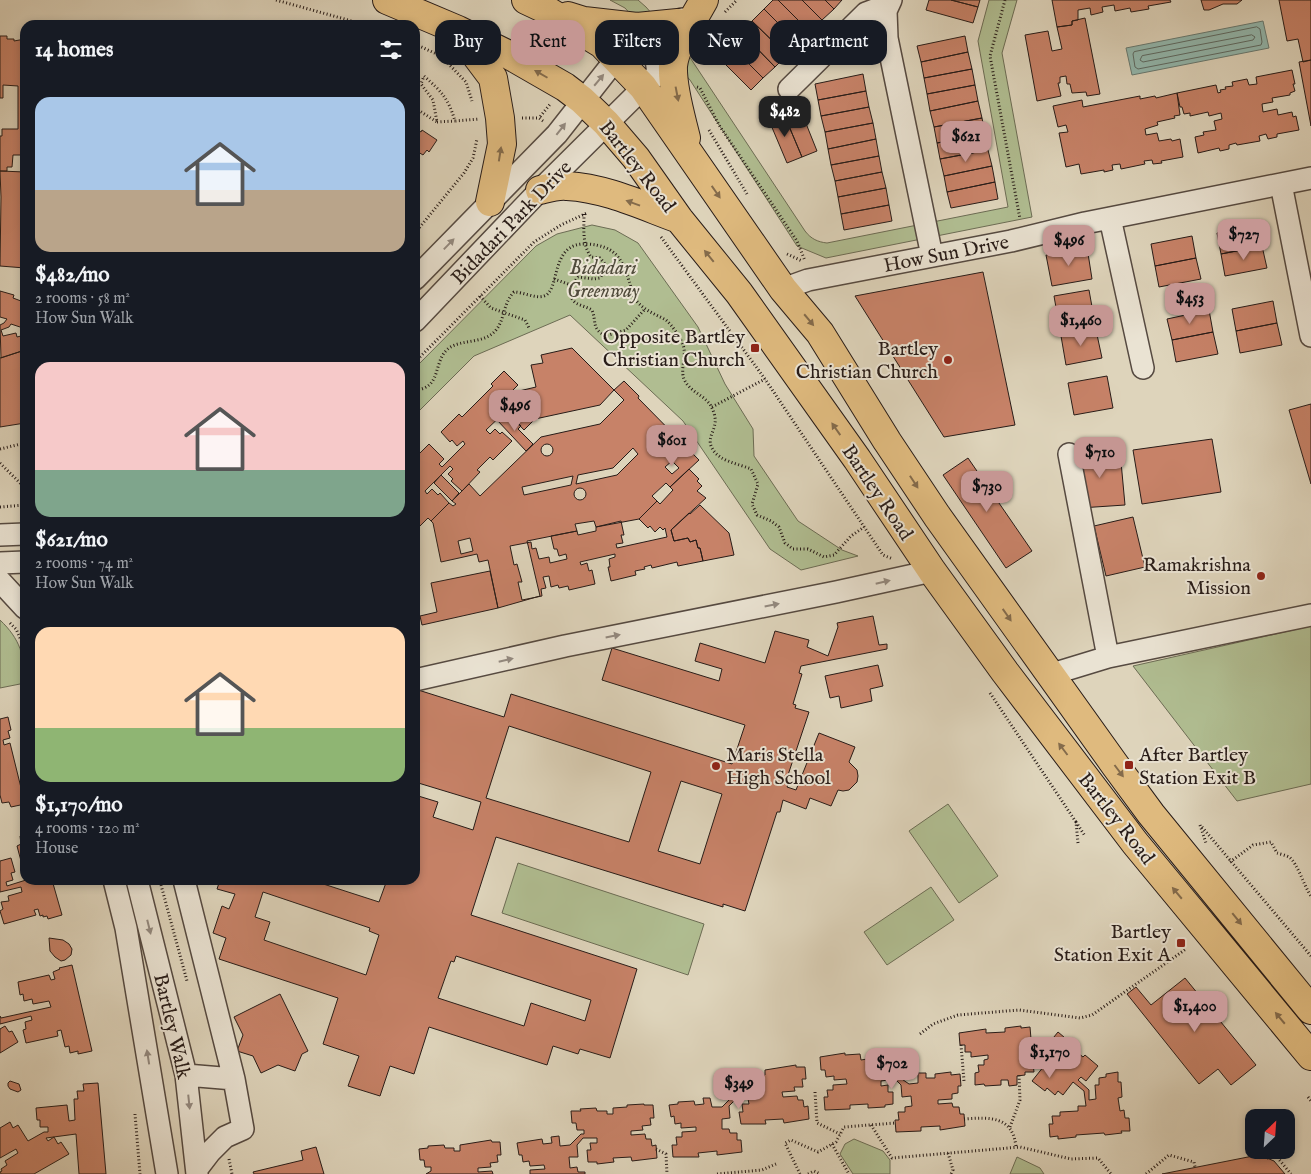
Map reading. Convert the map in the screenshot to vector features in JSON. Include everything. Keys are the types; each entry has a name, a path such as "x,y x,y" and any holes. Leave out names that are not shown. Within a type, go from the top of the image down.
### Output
{"highway":[{"name":"Bartley Road","path":"387,0 435,20"},
{"path":"689,152 676,93 674,65 678,50 704,0"},
{"name":"Bartley Road","path":"534,4 595,40"},
{"path":"534,4 584,21 595,22"},
{"name":"Bartley Road","path":"501,51 582,100 606,123 636,158 669,226 739,293 857,459 932,571 1004,672 1134,843 1311,1056"},
{"path":"483,65 492,78 500,118 502,144 490,202"},
{"name":"Bartley Road","path":"621,65 643,87 783,289 820,333 882,433 937,516 1049,675 1151,814 1311,1010"},
{"path":"540,190 565,186 608,194 669,226"}],"street":[{"path":"679,22 704,0"},
{"path":"789,89 866,13 889,5 887,38 932,256"},
{"name":"Bidadari Park Drive","path":"420,274 557,134 582,100 612,65"},
{"name":"Bidadari Park Drive","path":"420,316 540,190 658,73 657,65"},
{"name":"How Sun Drive","path":"783,289 808,280 1011,241 1110,218 1311,178"},
{"path":"1281,184 1311,336"},
{"path":"1110,218 1143,368"},
{"path":"1069,454 1108,657"},
{"path":"0,536 20,534"},
{"path":"0,562 20,562"},
{"path":"420,679 565,646 932,571"},
{"path":"0,581 20,603"},
{"path":"1049,675 1108,657 1311,615"},
{"name":"Bartley Walk","path":"115,885 126,928 167,1174"},
{"name":"Bartley Walk","path":"138,885 186,1075 197,1172"},
{"path":"185,885 234,1079 243,1129 225,1137 210,1152 197,1172"},
{"path":"186,1075 234,1079"}],"path":[{"path":"276,0 348,20"},
{"path":"1006,0 990,56 1021,224"},
{"path":"420,46 440,56 466,82 478,119 478,128"},
{"path":"437,122 433,100 420,84 424,76 442,91 450,105 455,121"},
{"path":"694,85 700,88 719,125 797,242 806,263 782,251"},
{"path":"420,111 437,122 478,119"},
{"path":"705,123 751,200"},
{"path":"420,227 464,173 473,158 478,136"},
{"path":"584,213 585,244 592,257 600,258 605,264 600,278 578,277 571,285 570,295 574,302 592,310 595,317 594,325 605,336 626,330 645,310"},
{"path":"420,357 534,242 584,213 593,213"},
{"path":"669,226 765,379 883,555 901,563"},
{"path":"420,390 425,390 431,384 443,355 449,348 488,337 497,330 508,298 514,292 523,292 540,297 546,296 551,292 560,260 570,247 585,244 604,246 624,264 634,298 645,310 668,322 684,346 683,378 694,392 704,397 712,407 716,422 710,437 711,448 719,457 751,469 758,484 752,504 757,515 779,527 785,543 793,549 808,549 824,557 834,555 851,536 864,526"},
{"path":"554,279 571,285"},
{"path":"480,296 491,308 525,320 529,328"},
{"path":"712,407 765,379"},
{"path":"779,400 786,395"},
{"path":"0,449 20,444"},
{"path":"0,463 20,483"},
{"path":"0,507 20,505"},
{"path":"6,619 16,630 20,638"},
{"path":"1078,843 1076,822 1085,836"},
{"path":"1200,825 1311,956"},
{"path":"1230,862 1253,845 1271,842 1276,853 1289,857 1296,864 1301,880 1311,896"},
{"path":"160,885 188,983"},
{"path":"920,1034 933,1024 958,1015 1020,1010 1080,1018 1092,1015 1186,950"},
{"path":"961,1045 964,1081"},
{"path":"1010,1126 1020,1100 1018,1075"},
{"path":"815,1092 818,1123 840,1134"},
{"path":"1308,1097 1311,1100"},
{"path":"964,1119 988,1117 1010,1126 1015,1137 1016,1148"},
{"path":"800,1174 785,1143 791,1140 818,1152 836,1142 844,1127 895,1123"},
{"path":"871,1125 892,1158 1016,1148 1071,1159 1098,1158 1111,1174"},
{"path":"832,1144 849,1174"},
{"path":"656,1149 666,1154 667,1174"},
{"path":"948,1153 953,1170 951,1174"},
{"path":"1146,1174 1169,1155 1194,1162 1195,1167"},
{"path":"1279,1159 1291,1174"},
{"path":"718,1174 762,1170 776,1164"},
{"path":"808,1174 814,1171 820,1174"}],"green space":[{"path":"610,0 638,0 657,20 636,20 625,8"},
{"path":"989,0 1017,0 1002,53 1032,217 826,258 797,246 690,80 676,65 679,65 679,45 689,56 689,65 695,65 805,231 815,240 827,243 1008,207 978,41"},
{"name":"Bidadari Greenway","path":"592,225 615,230 638,243 698,327 725,384 753,429 754,456 798,521 842,550 858,556 801,570 770,549 683,421 570,315 474,356 420,410 420,363 536,246 557,234"},
{"path":"0,620 17,641 20,648 20,684 0,688"},
{"path":"1311,626 1311,784 1237,801 1133,666"},
{"path":"948,804 998,876 959,903 909,831"},
{"path":"518,863 704,924 688,975 502,913"},
{"path":"931,887 954,920 887,965 864,932"},
{"path":"854,1139 883,1151 890,1160 890,1174 853,1174 840,1154 845,1144"},
{"path":"1017,1157 1040,1168 1044,1174 1010,1174"}],"water":[{"path":"1263,21 1269,48 1132,75 1126,48"}],"building":[{"path":"773,0 778,0 798,20 775,20 764,9"},
{"path":"778,0 802,0 822,20 798,20"},
{"path":"802,0 825,0 834,9 822,20"},
{"path":"825,0 842,0 834,9"},
{"path":"929,0 951,0 978,7 973,23 926,10"},
{"path":"951,0 980,0 978,7"},
{"path":"1052,0 1170,0 1171,2 1148,6 1149,9 1131,12 1130,8 1115,11 1114,5 1102,7 1103,12 1091,15 1090,8 1078,10 1078,20 1072,21 1072,25 1057,27"},
{"path":"1201,0 1242,0 1237,4 1223,4 1209,10 1204,10"},
{"path":"1279,0 1311,0 1311,60 1303,62 1298,39 1287,41"},
{"path":"764,9 775,20 770,20 770,38 760,29 760,20 753,20"},
{"path":"1085,18 1100,94 1087,96 1086,92 1072,93 1070,84 1067,84 1066,76 1060,77 1060,83 1058,83 1061,96 1037,101 1025,35 1048,31 1052,51 1062,49 1057,27 1072,25 1072,21"},
{"path":"760,29 770,38 770,62 760,52"},
{"path":"0,36 7,36 7,39 14,39 14,41 20,40 20,155 13,155 12,167 7,167 7,171 0,171 0,136 2,136 2,129 18,129 18,86 3,85 3,98 0,98"},
{"path":"965,36 968,52 921,62 917,46"},
{"path":"760,52 770,62 770,65 775,67 763,78 750,65 760,65"},
{"path":"968,52 972,69 924,78 921,62"},
{"path":"1311,60 1311,126 1299,62"},
{"path":"726,65 750,65 763,78 751,90"},
{"path":"972,69 975,85 927,94 924,78"},
{"path":"1292,70 1295,91 1290,93 1290,95 1272,98 1273,102 1262,104 1263,112 1277,109 1278,115 1292,112 1293,117 1296,116 1299,130 1277,134 1277,137 1268,139 1266,134 1259,136 1260,141 1237,145 1236,143 1229,145 1229,149 1220,151 1219,148 1198,153 1195,137 1204,135 1203,132 1216,130 1214,121 1222,119 1221,113 1209,116 1208,112 1190,116 1190,113 1184,114 1182,107 1180,107 1177,93 1216,85 1218,93 1221,92 1220,90 1226,89 1225,87 1233,86 1232,82 1247,79 1249,85 1257,84 1256,77"},
{"path":"863,74 866,91 818,100 815,84"},
{"path":"975,85 978,101 930,111 927,94"},
{"path":"866,91 869,107 821,116 818,100"},
{"path":"1177,93 1180,115 1157,122 1158,125 1145,129 1146,135 1157,133 1159,141 1180,139 1183,157 1153,164 1152,160 1144,161 1145,164 1121,169 1120,164 1112,165 1113,170 1081,174 1079,164 1066,167 1059,133 1068,132 1066,125 1058,127 1053,106 1082,100 1083,107 1140,96 1140,99 1155,96 1156,98"},
{"path":"978,101 982,118 934,127 930,111"},
{"path":"799,106 817,151 802,157 783,112"},
{"path":"869,107 873,123 825,132 821,116"},
{"path":"783,112 802,157 787,163 768,118"},
{"path":"982,118 985,134 937,143 934,127"},
{"path":"873,123 876,139 828,149 825,132"},
{"path":"422,130 437,140 429,152 427,150 423,155 420,153 420,131"},
{"path":"985,134 988,150 940,159 937,143"},
{"path":"876,139 879,156 831,165 828,149"},
{"path":"988,150 992,166 944,176 940,159"},
{"path":"879,156 882,172 835,181 831,165"},
{"path":"992,166 995,182 947,192 944,176"},
{"path":"0,171 20,172 20,268 0,266"},
{"path":"882,172 886,188 838,197 835,181"},
{"path":"995,182 998,199 951,208 947,192"},
{"path":"886,188 889,205 841,214 838,197"},
{"path":"889,205 892,221 844,230 841,214"},
{"path":"1258,224 1262,246 1221,254 1217,233"},
{"path":"1192,236 1196,258 1155,266 1151,244"},
{"path":"1262,246 1267,268 1225,276 1221,254"},
{"path":"1087,247 1092,279 1052,286 1046,255"},
{"path":"1196,258 1201,279 1159,287 1155,266"},
{"name":"Bartley Christian Church","path":"983,272 1015,425 944,437 855,296"},
{"path":"1089,290 1094,318 1059,325 1054,296"},
{"path":"0,291 14,295 13,298 20,301 20,327 11,324 9,327 1,330 3,336 16,333 17,337 20,336 20,352 1,358 0,325 7,319 0,317"},
{"path":"1273,301 1277,323 1236,331 1232,309"},
{"path":"1209,310 1213,332 1172,340 1167,319"},
{"path":"1277,323 1282,345 1240,353 1236,331"},
{"path":"1096,330 1102,358 1066,365 1061,336"},
{"path":"1213,332 1218,354 1176,362 1172,340"},
{"path":"572,348 614,390 600,405 535,419 524,430 506,411 486,430 490,434 495,429 500,434 502,432 512,441 493,460 490,457 477,470 480,472 462,491 451,481 453,479 448,474 453,469 450,466 425,491 427,494 432,489 438,495 440,493 449,503 431,521 428,518 420,526 420,453 429,444 444,459 439,464 442,467 465,444 463,441 457,446 452,440 450,442 441,432 459,414 462,417 493,386 491,384 504,371 518,385 513,390 516,394 519,391 536,387 531,365 543,363 541,355"},
{"path":"20,352 20,424 0,427 0,358"},
{"path":"1107,376 1113,408 1074,415 1068,383"},
{"path":"624,381 639,396 638,398 699,460 670,487 666,483 652,496 657,501 639,519 596,527 594,521 575,524 577,531 527,541 540,596 498,608 488,560 479,562 477,554 441,562 431,521 449,503 453,506 456,504 452,501 469,484 480,496 541,437 600,424 624,400 614,390","holes":["633,448 638,454 617,475 576,484 578,475 613,468","573,476 571,485 524,495 522,487"]},
{"path":"1311,404 1311,484 1289,410"},
{"path":"503,414 511,422 514,419 521,426 518,429 533,444 526,451 497,420"},
{"name":"Ramakrishna Mission","path":"1212,439 1221,492 1142,504 1133,450"},
{"path":"545,444 549,444 553,450 549,456 545,456 541,452 541,448"},
{"name":"Ramakrishna Mission","path":"1120,451 1125,505 1080,508 1075,454"},
{"path":"968,458 1032,551 1006,568 943,475"},
{"path":"672,461 679,468 672,474 665,467"},
{"path":"689,469 699,479 697,481 702,486 697,491 706,498 671,530 674,541 688,538 690,542 696,540 703,561 678,566 677,562 652,568 651,565 644,567 645,569 635,571 636,575 611,581 608,567 610,567 609,559 615,557 615,554 580,562 581,565 587,563 589,571 592,570 595,584 569,590 568,586 559,588 558,585 551,587 549,576 543,577 546,588 541,589 542,596 522,600 518,582 522,582 517,564 514,565 510,546 531,542 532,549 536,548 539,559 549,557 550,563 567,559 566,554 559,556 557,549 554,549 551,536 577,531 578,535 596,531 596,527 621,521 624,535 621,535 623,543 616,544 617,548 667,537 665,528 663,530 660,527 655,532 650,526 648,528 639,519 657,501 660,504 673,490 670,487"},
{"path":"441,475 459,493 452,501 434,483"},
{"path":"578,488 582,488 586,494 582,500 578,500 574,496 574,492"},
{"path":"700,505 729,533 734,555 703,561 696,540 690,542 688,538 674,541 671,530"},
{"name":"Ramakrishna Mission","path":"1133,517 1145,567 1106,576 1094,526"},
{"path":"470,538 473,551 461,554 458,541"},
{"path":"490,571 498,608 422,625 420,616 437,612 431,583"},
{"name":"Maris Stella High School","path":"873,616 879,645 887,644 887,649 801,666 799,673 802,674 793,704 796,705 795,708 809,712 786,781 789,782 787,787 796,790 819,733 855,747 849,762 857,770 857,782 849,790 838,790 831,806 810,798 806,809 783,800 780,812 777,812 745,911 723,904 723,907 496,837 471,915 637,969 610,1058 580,1049 578,1054 553,1046 547,1065 429,1027 414,1074 390,1066 380,1096 348,1086 359,1056 323,1044 338,998 219,959 226,938 213,933 222,906 229,909 235,894 217,889 218,885 326,885 379,902 385,885 420,885 420,797 438,802 433,817 473,830 481,802 420,784 420,691 504,717 511,694 732,764 745,725 602,680 612,648 719,681 722,669 695,661 700,643 765,663 775,631 809,640 807,647 828,656 838,627 837,623","holes":["509,726 651,772 629,842 486,798","681,781 722,794 700,864 658,851","263,892 370,928 369,931 379,935 366,975 264,940 270,922 255,917","456,956 591,1000 585,1021 531,1003 524,1026 438,998 451,961 454,962"]},
{"path":"878,665 883,686 870,689 872,701 841,708 839,696 830,698 825,676"},
{"path":"8,717 11,730 8,731 10,738 3,740 4,745 10,743 20,784 20,805 11,807 9,802 2,803 0,795 0,719"},
{"path":"20,844 20,857 17,846"},
{"path":"11,858 15,872 11,873 13,880 6,882 7,886 20,882 20,885 53,885 62,915 48,919 47,916 40,916 38,909 34,910 36,915 4,924 0,911 3,909 1,902 9,901 8,896 22,892 21,887 0,892 0,861"},
{"path":"49,938 63,940 69,944 72,949 71,955 61,961 55,957 50,951"},
{"path":"72,965 92,1051 78,1054 78,1051 70,1053 69,1046 65,1047 61,1030 57,1031 58,1036 26,1043 23,1030 26,1029 25,1022 32,1020 31,1016 0,1024 0,1016 1,1018 51,1007 49,1001 33,1004 32,999 24,1001 23,994 20,995 18,982 49,975 51,980 55,979 53,972 59,968"},
{"path":"1185,978 1256,1065 1231,1085 1218,1069 1199,1084 1127,994 1136,987 1151,1005"},
{"path":"280,994 308,1051 302,1054 295,1071 278,1065 261,1073 253,1056 237,1051 243,1035 234,1017"},
{"path":"5,1026 9,1032 12,1031 18,1042 0,1053 0,1029"},
{"path":"1021,1026 1021,1028 1030,1027 1031,1039 1027,1039 1028,1047 1021,1047 1022,1052 1042,1051 1047,1055 1050,1052 1045,1048 1058,1032 1071,1043 1069,1046 1083,1057 1085,1055 1098,1066 1086,1081 1081,1077 1078,1080 1089,1090 1089,1100 1096,1099 1095,1085 1099,1085 1099,1078 1106,1077 1106,1074 1118,1072 1118,1082 1121,1082 1122,1097 1118,1098 1120,1111 1124,1110 1125,1118 1129,1118 1130,1131 1105,1135 1104,1133 1076,1135 1076,1137 1058,1139 1058,1136 1050,1137 1049,1124 1053,1124 1052,1116 1060,1116 1060,1112 1078,1111 1078,1106 1086,1106 1084,1091 1073,1082 1063,1095 1058,1091 1055,1095 1047,1088 1045,1091 1032,1081 1044,1066 1050,1070 1054,1066 1040,1055 1032,1055 1034,1072 1025,1072 1025,1075 1017,1076 1017,1085 1009,1086 1008,1080 1001,1080 1001,1085 975,1085 975,1073 979,1072 978,1065 984,1065 984,1060 988,1059 988,1055 971,1057 971,1052 965,1052 965,1045 960,1045 959,1033 986,1029 986,1033 1005,1032 1005,1028"},
{"path":"892,1050 892,1052 902,1051 902,1063 899,1063 899,1071 893,1071 893,1075 909,1084 918,1083 918,1073 926,1073 926,1078 935,1078 935,1074 951,1072 951,1075 960,1074 961,1086 958,1086 958,1093 952,1094 952,1099 938,1100 938,1104 952,1103 953,1107 959,1107 960,1114 964,1114 965,1126 940,1130 940,1126 921,1127 921,1131 896,1132 895,1120 899,1120 898,1112 905,1112 905,1107 912,1106 911,1096 902,1097 901,1085 895,1079 881,1081 881,1086 888,1085 888,1092 893,1092 893,1104 885,1105 885,1107 868,1108 868,1104 850,1105 850,1109 825,1110 824,1097 828,1097 827,1090 833,1090 833,1085 847,1084 846,1079 834,1080 834,1076 826,1077 825,1070 821,1070 820,1057 845,1053 845,1055 860,1054 861,1060 867,1059 867,1056 876,1055 876,1051"},
{"path":"796,1065 796,1067 805,1067 806,1079 802,1079 803,1087 794,1087 795,1091 782,1092 783,1097 797,1096 798,1100 803,1100 804,1107 808,1106 809,1119 784,1123 783,1119 765,1120 766,1124 741,1124 739,1112 743,1112 742,1104 749,1104 748,1099 735,1100 729,1106 730,1118 722,1119 722,1129 729,1129 730,1133 737,1133 737,1140 741,1140 742,1152 717,1155 717,1151 698,1153 699,1157 673,1157 672,1145 677,1145 676,1137 682,1137 682,1132 696,1131 696,1127 681,1128 681,1123 675,1124 674,1116 671,1117 669,1105 678,1104 678,1102 694,1101 695,1105 704,1104 703,1098 710,1098 712,1107 722,1107 733,1096 736,1096 735,1092 729,1092 728,1084 724,1085 723,1073 733,1072 732,1070 748,1069 749,1073 759,1072 759,1076 765,1075 765,1070"},
{"path":"10,1081 19,1084 21,1090 18,1092 10,1089 8,1083"},
{"path":"98,1083 106,1174 79,1174 76,1134 46,1138 48,1141 54,1137 58,1144 61,1142 69,1154 34,1174 1,1174 1,1169 7,1165 5,1161 18,1153 16,1149 0,1158 0,1128 10,1122 13,1128 18,1125 28,1141 44,1132 48,1132 48,1127 40,1127 36,1108 67,1105 69,1121 75,1120 74,1099 78,1099 77,1091 84,1091 83,1084"},
{"path":"644,1104 653,1105 654,1118 650,1118 651,1125 642,1126 643,1130 631,1131 631,1135 645,1134 646,1139 651,1139 652,1146 656,1145 657,1158 632,1161 631,1157 613,1158 614,1162 597,1164 597,1162 588,1162 587,1150 591,1150 590,1143 597,1143 597,1138 583,1138 577,1145 578,1157 569,1157 570,1168 577,1167 578,1172 585,1172 585,1174 530,1174 530,1170 545,1169 544,1165 530,1166 529,1161 523,1162 522,1155 519,1155 517,1143 542,1139 543,1144 552,1143 551,1137 559,1136 560,1146 570,1145 581,1134 584,1134 584,1130 577,1130 576,1123 572,1123 571,1111 596,1108 597,1111 607,1111 607,1114 613,1114 613,1108"},
{"path":"491,1140 492,1142 500,1142 501,1155 497,1155 498,1162 490,1163 491,1167 478,1168 478,1172 492,1171 493,1174 426,1174 431,1171 431,1167 425,1167 424,1160 420,1160 419,1149 428,1148 428,1146 444,1145 445,1148 454,1148 454,1151 460,1151 460,1145"},
{"path":"316,1147 324,1174 254,1174 253,1172 303,1160 301,1151"},
{"path":"1245,1158 1269,1159 1274,1161 1285,1174 1162,1174"}],"place":[{"name":"Opposite Bartley Christian Church","path":"755,348"},
{"name":"Bartley Christian Church","path":"948,360"},
{"name":"Ramakrishna Mission","path":"1261,576"},
{"name":"After Bartley Station Exit B","path":"1129,765"},
{"name":"Maris Stella High School","path":"716,766"},
{"name":"Bartley Station Exit A","path":"1181,943"}]}
